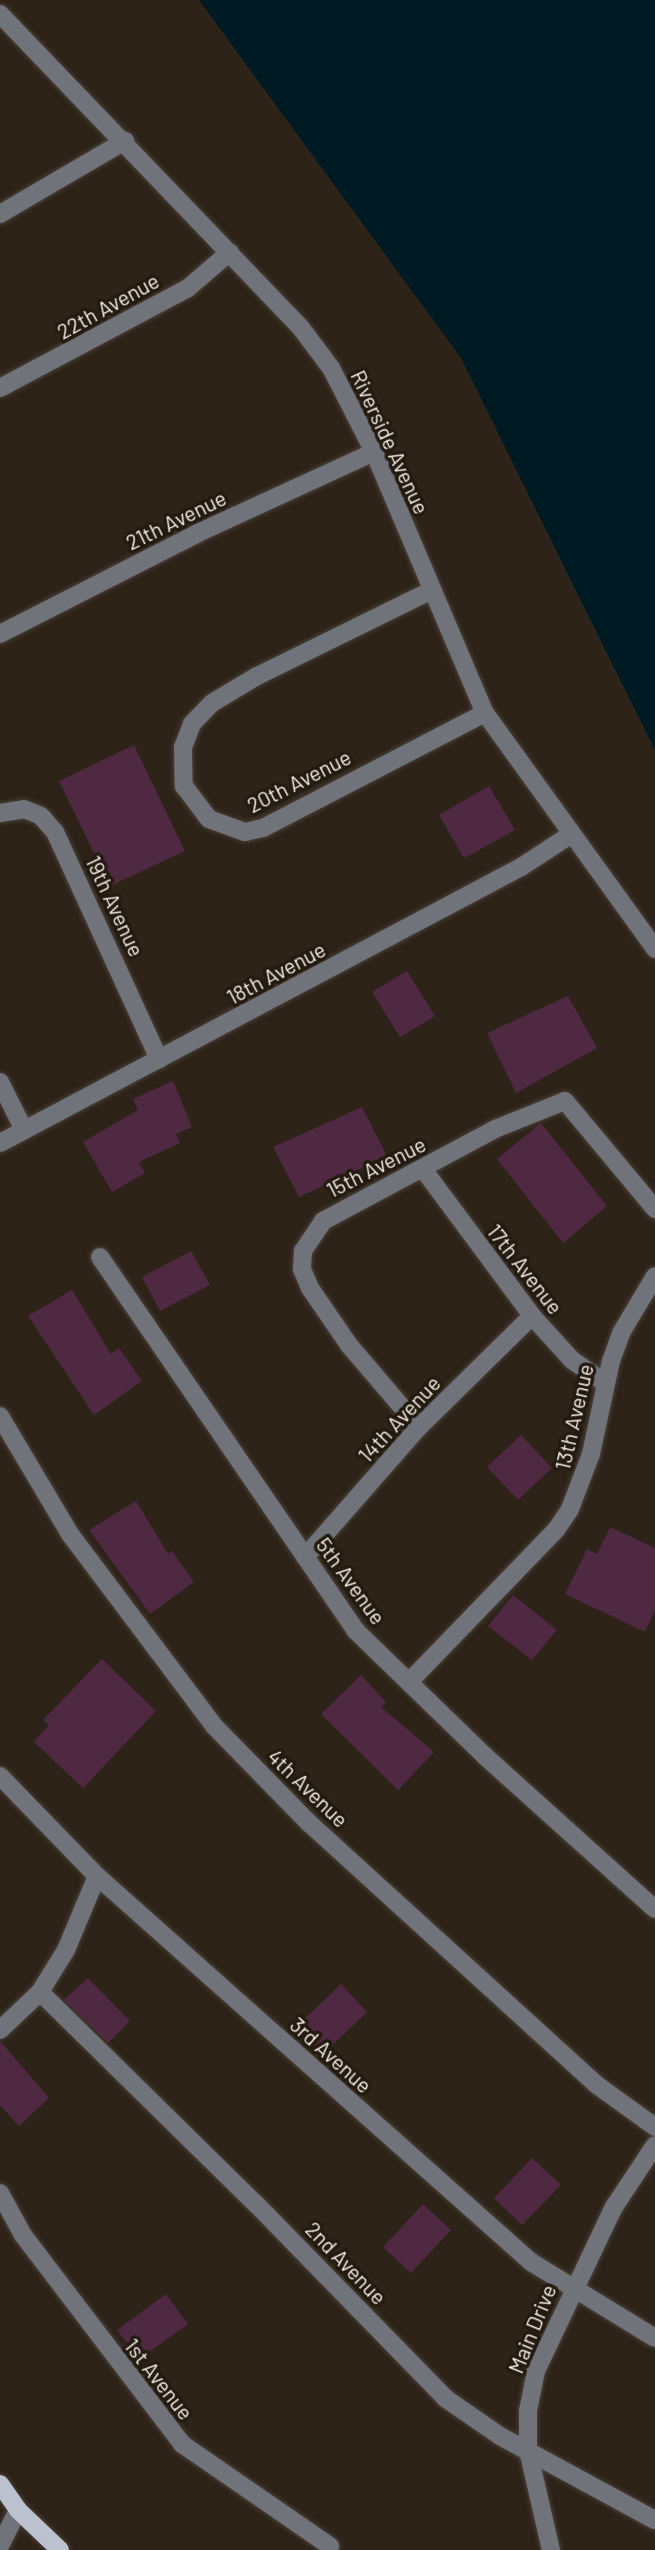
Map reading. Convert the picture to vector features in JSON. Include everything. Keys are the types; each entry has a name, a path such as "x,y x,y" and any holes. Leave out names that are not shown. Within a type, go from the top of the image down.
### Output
{"main road":[{"path":"0,2484 18,2510 61,2550"}],"street":[{"name":"Riverside Avenue","path":"3,22 125,141 301,328 331,368 374,452 430,591 485,713 570,835 655,949"},
{"path":"0,214 125,141"},
{"name":"22th Avenue","path":"0,388 188,288 230,252"},
{"name":"21th Avenue","path":"0,634 198,533 374,452"},
{"name":"20th Avenue","path":"430,591 257,676 212,703 192,724 183,747 184,786 209,818 245,832 263,828 485,713"},
{"name":"19th Avenue","path":"0,813 24,809 41,816 55,832 159,1059"},
{"name":"18th Avenue","path":"0,1143 521,867 570,835"},
{"path":"0,1082 24,1130"},
{"name":"15th Avenue","path":"419,1427 349,1345 310,1288 302,1269 309,1236 323,1221 495,1129 565,1101 655,1209"},
{"name":"17th Avenue","path":"423,1169 532,1316 572,1360 605,1383"},
{"name":"5th Avenue","path":"100,1257 355,1630 655,1909"},
{"name":"13th Avenue","path":"408,1682 556,1530 570,1509 591,1454 605,1383 621,1333 655,1276"},
{"name":"14th Avenue","path":"305,1557 419,1427 532,1316"},
{"name":"4th Avenue","path":"0,1416 70,1534 214,1726 309,1823 597,2085 655,2127"},
{"name":"3rd Avenue","path":"0,1776 97,1876 363,2116 531,2262 572,2291 655,2338"},
{"path":"0,2030 40,1992 66,1950 97,1876"},
{"name":"2nd Avenue","path":"40,1992 256,2204 445,2398 528,2450 655,2520"},
{"name":"Main Drive","path":"551,2550 528,2450 527,2411 536,2371 614,2207 655,2145"},
{"name":"1st Avenue","path":"0,2193 23,2235 182,2444 330,2546"},
{"path":"0,2546 18,2510"}],"water":[{"path":"199,0 655,0 655,750 461,358"}],"building":[{"path":"134,745 185,851 110,886 59,781"},
{"path":"489,786 515,830 464,858 439,815"},
{"path":"407,971 435,1016 400,1037 372,992"},
{"path":"568,996 597,1048 516,1093 487,1033"},
{"path":"173,1081 192,1127 176,1134 180,1143 139,1162 145,1173 112,1192 83,1142 138,1110 133,1099"},
{"path":"362,1107 387,1156 299,1197 273,1147"},
{"path":"541,1123 607,1206 563,1243 497,1159"},
{"path":"191,1251 210,1285 160,1311 142,1277"},
{"path":"72,1290 111,1354 119,1348 142,1381 94,1415 28,1316"},
{"path":"521,1435 552,1468 518,1500 487,1467"},
{"path":"136,1501 168,1554 172,1551 194,1582 150,1614 89,1530"},
{"path":"610,1527 655,1548 655,1610 645,1632 565,1594 587,1549 597,1554"},
{"path":"513,1595 557,1630 532,1660 488,1626"},
{"path":"102,1659 156,1711 83,1788 34,1742 49,1725 43,1720"},
{"path":"361,1675 386,1702 381,1707 434,1752 398,1790 321,1714"},
{"path":"88,1978 130,2021 108,2043 64,2000"},
{"path":"341,1984 367,2012 322,2055 296,2027"},
{"path":"0,2041 49,2098 19,2126 0,2105"},
{"path":"532,2158 561,2185 522,2225 494,2198"},
{"path":"423,2204 451,2230 411,2273 383,2247"},
{"path":"166,2294 188,2324 139,2359 117,2330"}]}
